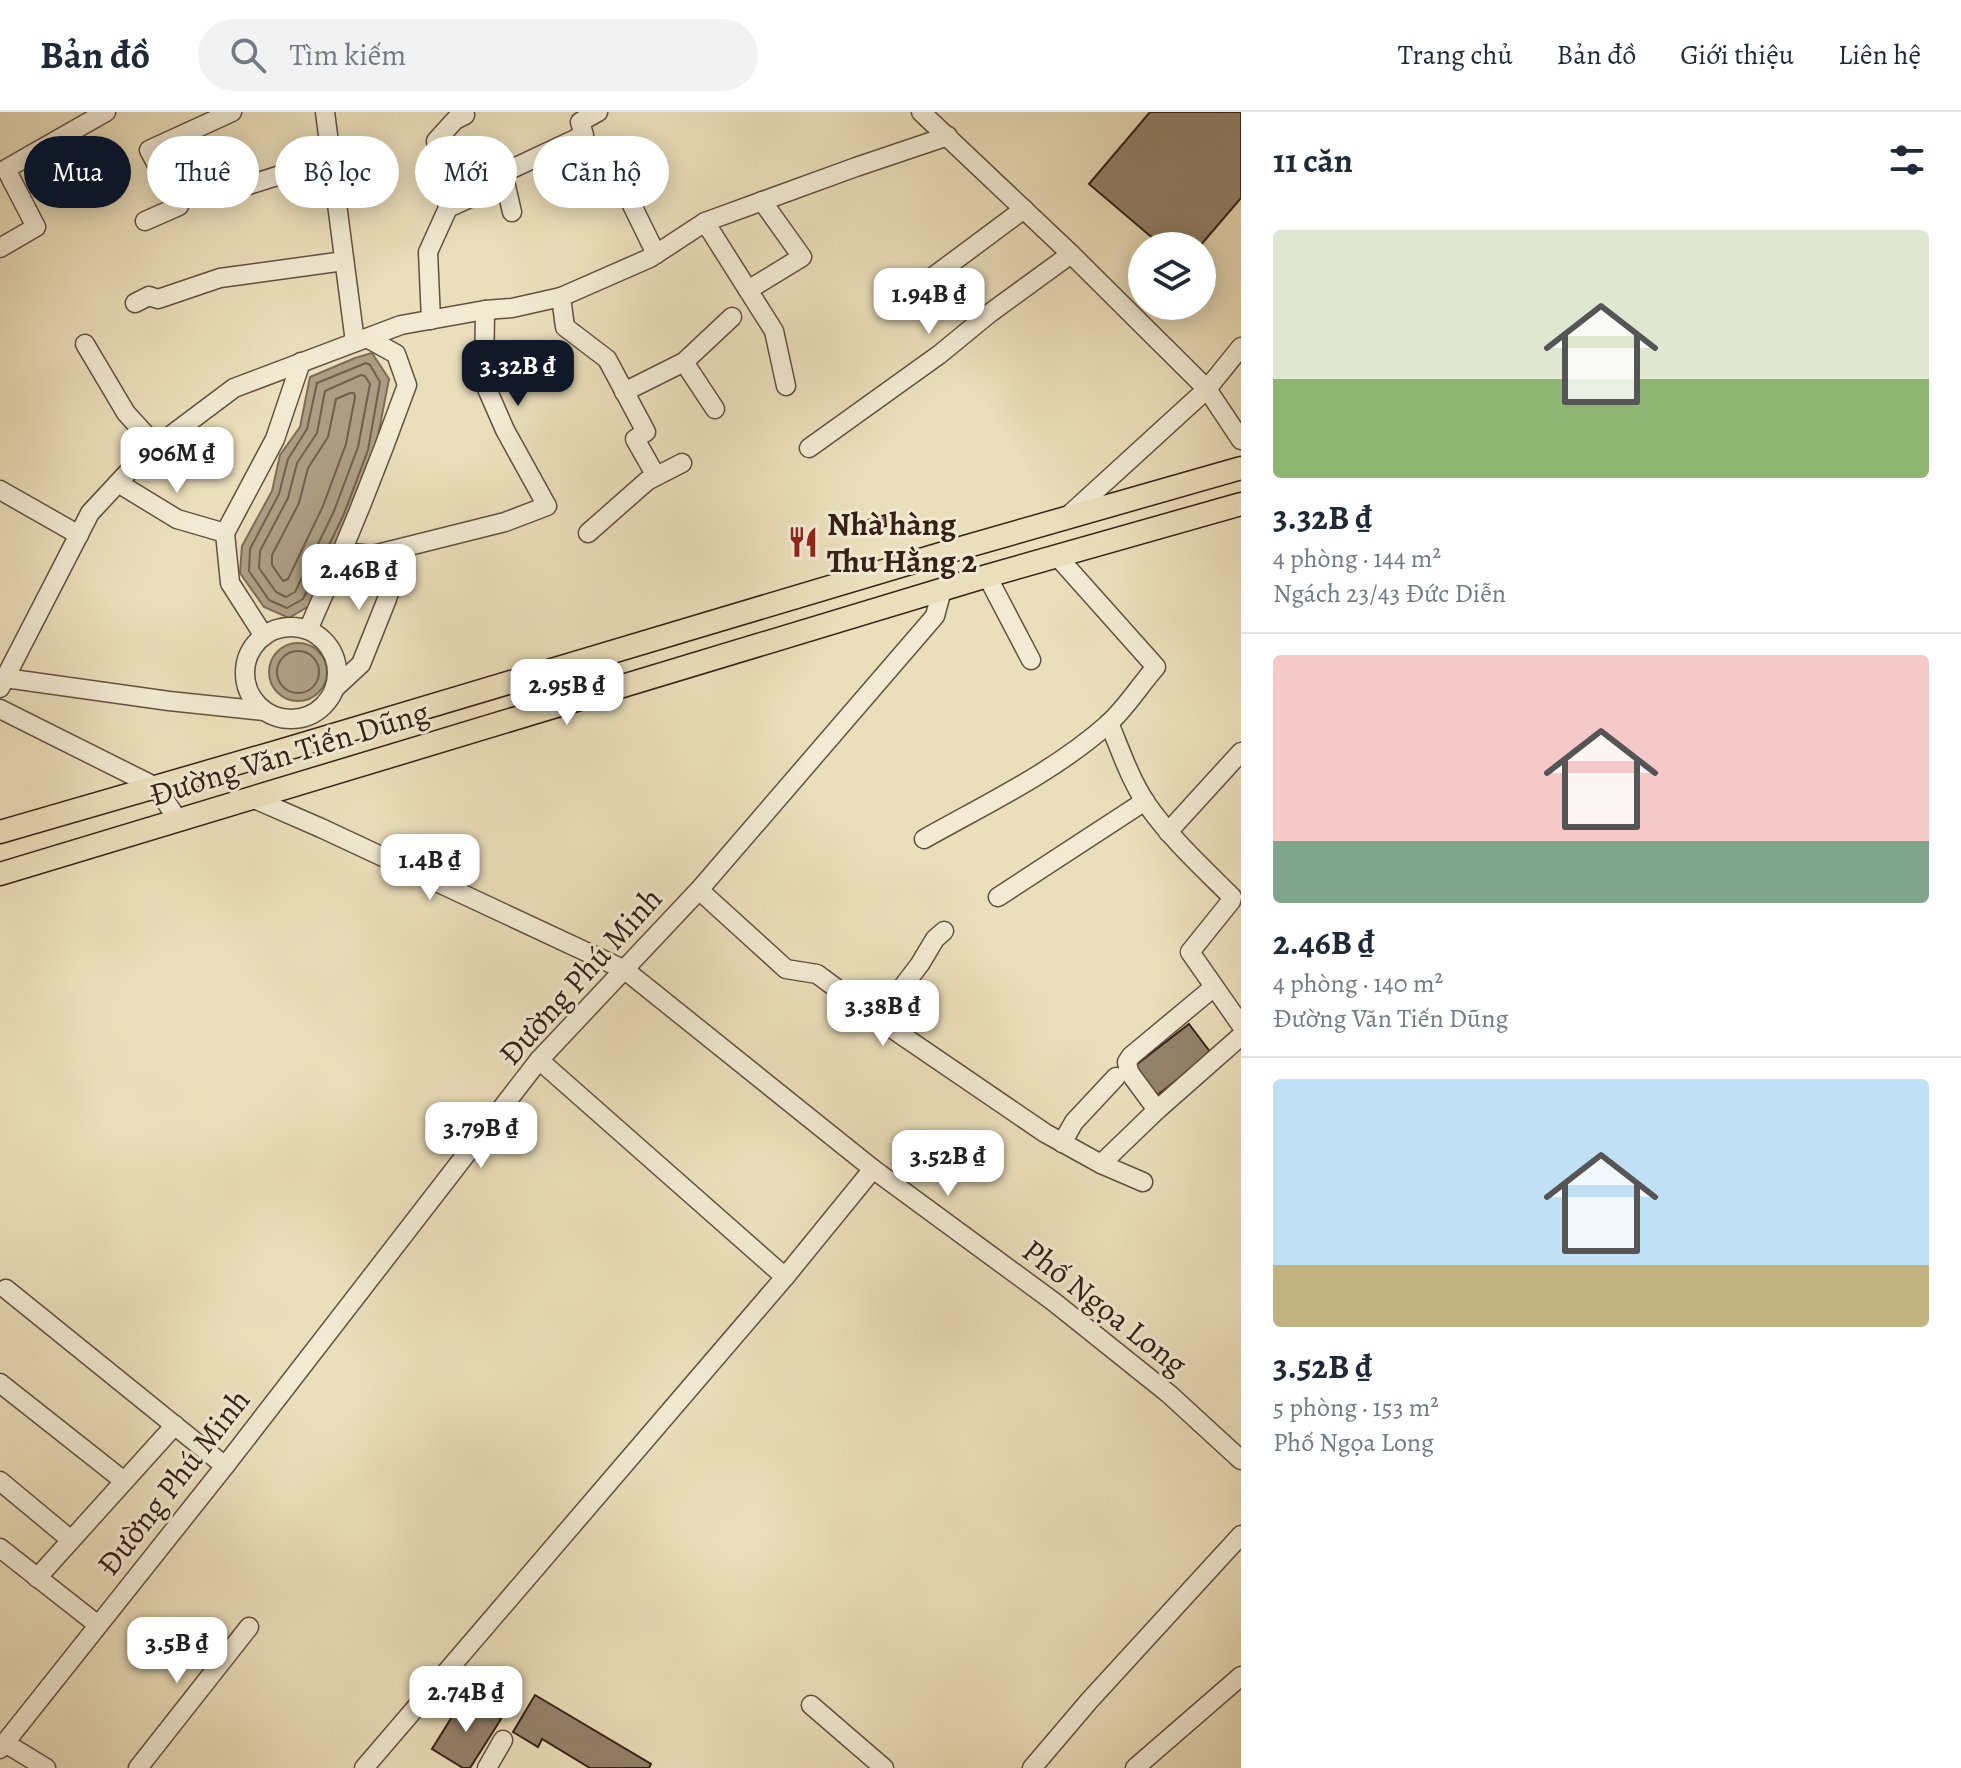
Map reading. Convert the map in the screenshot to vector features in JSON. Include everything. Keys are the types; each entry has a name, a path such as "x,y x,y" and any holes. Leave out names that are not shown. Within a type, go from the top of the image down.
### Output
{"main road":[{"name":"Đường Văn Tiến Dũng","path":"0,832 1241,468"},
{"name":"Đường Văn Tiến Dũng","path":"0,874 987,576 1241,504"}],"street":[{"path":"0,248 36,227 6,169 106,112"},
{"path":"145,221 179,206 149,150 232,112"},
{"path":"325,112 328,136"},
{"path":"441,136 455,120 465,115 464,112"},
{"path":"517,166 584,135 580,122 598,112"},
{"path":"921,112 1207,389 1241,440"},
{"path":"404,548 361,664 311,715 294,720 278,718 264,711 3,683 90,513 142,457 234,388 401,325 561,297 656,254 705,222 948,136"},
{"path":"748,290 802,257 762,201"},
{"path":"337,208 344,261 361,340"},
{"path":"431,320 428,252 448,208"},
{"path":"511,208 512,212"},
{"path":"633,208 656,254"},
{"path":"899,302 1024,209"},
{"path":"705,222 774,331 786,386"},
{"path":"809,448 940,354 1071,254"},
{"path":"135,303 149,296 158,299 220,278 344,261"},
{"path":"561,297 565,327 607,359 646,432 635,439 656,476"},
{"path":"342,552 373,555 505,522 547,506 505,430 484,382 485,310"},
{"path":"624,392 684,362 732,317"},
{"path":"308,630 383,452 407,385 396,354 361,340"},
{"path":"85,344 126,413 156,446"},
{"path":"1066,518 1207,389 1241,347"},
{"path":"264,636 230,583 225,533 275,439 301,362"},
{"path":"684,362 715,409"},
{"path":"588,533 647,481 682,463"},
{"path":"118,483 177,519 225,533"},
{"path":"0,490 79,535"},
{"path":"924,839 1042,771 1109,723 1156,667 1057,556"},
{"path":"987,576 1031,660"},
{"name":"Đường Phú Minh","path":"2,1746 225,1466 539,1060 699,890 935,616 942,590"},
{"path":"264,711 249,694 244,673 250,652 264,636 278,629 293,627 308,630 322,640 333,654 337,672 334,689"},
{"path":"0,709 156,787 178,820"},
{"path":"283,750 294,720"},
{"path":"1109,723 1145,801 1168,832 1232,897 1190,949 1190,954 1239,1016"},
{"path":"1168,832 1241,752"},
{"name":"Phố Ngọa Long","path":"252,798 625,970 873,1169 1054,1302 1169,1394 1241,1460"},
{"path":"998,897 1145,801"},
{"path":"699,890 786,969 817,974 878,1019 1062,1143 1143,1182"},
{"path":"878,1019 935,939 944,931"},
{"path":"1157,1110 1129,1072 1127,1062 1214,987"},
{"path":"1101,1164 1241,1036"},
{"path":"539,1060 785,1277"},
{"path":"1062,1143 1074,1122 1116,1077"},
{"path":"364,1768 785,1277 873,1169"},
{"path":"6,1289 225,1466"},
{"path":"0,1383 124,1481"},
{"path":"37,1578 175,1425"},
{"path":"0,1481 71,1540"},
{"path":"1032,1768 1241,1535"},
{"path":"0,1548 98,1625"},
{"path":"138,1768 249,1627"},
{"path":"1135,1768 1241,1676"},
{"path":"811,1705 884,1768"},
{"path":"487,1768 503,1740"},
{"path":"2,1746 46,1768"}],"water":[{"path":"372,353 389,379 375,452 351,517 309,606 289,618 264,607 240,573 242,546 272,491 280,455 300,427 310,377"},
{"path":"298,643 309,645 318,652 325,661 325,683 318,692 309,699 298,701 287,699 278,692 271,683 269,672 271,661 278,652 287,645"}],"building":[{"path":"1150,112 1241,112 1241,198 1212,232 1146,232 1089,184"},
{"path":"885,515 886,526 859,533 858,523"},
{"path":"1189,1024 1211,1053 1155,1097 1132,1068"},
{"path":"535,1695 651,1764 649,1768 590,1768 542,1739 538,1747 513,1732"},
{"path":"465,1696 501,1719 470,1768 463,1768 432,1749"}],"place":[{"name":"Nhà hàng Thu Hằng 2","path":"803,542"}]}
